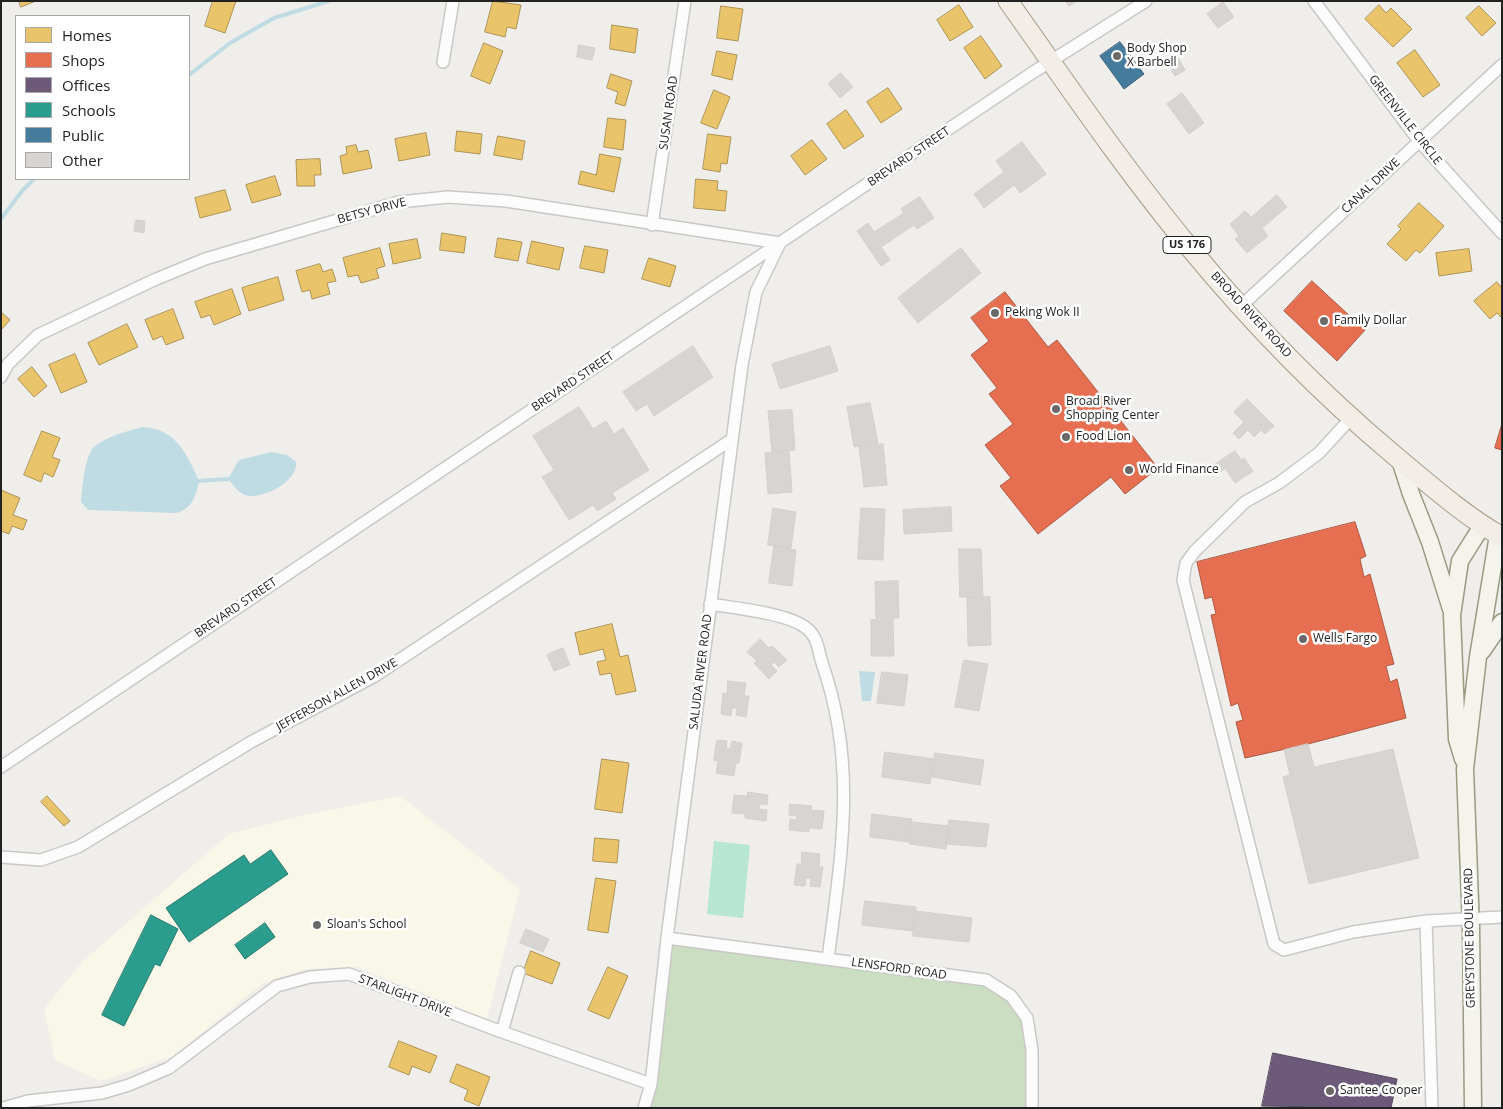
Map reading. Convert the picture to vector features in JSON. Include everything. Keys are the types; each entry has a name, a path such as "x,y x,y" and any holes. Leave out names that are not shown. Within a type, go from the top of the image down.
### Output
{"main road":[{"name":"BROAD RIVER ROAD","path":"1008,1 1149,197 1240,307 1351,418 1400,460 1494,532"},
{"path":"1400,460 1430,542 1452,615"},
{"name":"GREYSTONE BOULEVARD","path":"1465,769 1457,739 1452,615 1460,561 1494,532"},
{"name":"GREYSTONE BOULEVARD","path":"1473,1108 1465,769 1494,532"},
{"path":"1478,657 1502,622"}],"street":[{"path":"443,62 453,1"},
{"name":"SUSAN ROAD","path":"652,225 685,1"},
{"name":"BREVARD STREET","path":"1,766 1051,61 1146,1"},
{"name":"GREENVILLE CIRCLE","path":"1314,1 1419,141 1502,232"},
{"name":"CANAL DRIVE","path":"1240,307 1502,65"},
{"name":"BETSY DRIVE","path":"1,377 8,364 38,335 154,280 205,259 399,202 448,197 506,201 652,225 780,243"},
{"name":"SALUDA RIVER ROAD","path":"644,1108 651,1084 667,938 730,440 756,292 780,243"},
{"path":"1351,418 1319,453 1279,483 1245,502 1195,551 1186,563 1183,580 1274,944 1284,950 1353,932 1426,920 1502,917"},
{"name":"JEFFERSON ALLEN DRIVE","path":"1,857 41,860 78,847 251,742 375,676 730,440"},
{"path":"710,604 764,613 798,622 812,633 818,644 820,657 834,695 842,739 845,799 839,877 828,960"},
{"path":"1426,920 1432,1108"},
{"name":"LENSFORD ROAD","path":"667,938 986,980 1011,996 1027,1018 1032,1050 1032,1108"},
{"path":"502,1032 519,972"},
{"name":"STARLIGHT DRIVE","path":"3,1108 28,1101 102,1092 129,1085 161,1071 218,1032 277,986 310,977 349,974 502,1032 651,1084"}],"shaded area":[{"name":"Sloan's School","path":"400,796 520,889 487,1019 356,967 305,969 263,983 173,1056 101,1081 55,1060 44,1009 82,962 229,834 304,815"}],"green space":[{"path":"714,841 750,845 743,918 707,914"},
{"path":"667,938 986,980 1027,1018 1032,1108 644,1108"}],"water":[{"path":"143,427 164,432 179,445 190,461 199,481 190,505 176,513 88,510 81,502 85,472 92,450 100,442 124,432"},
{"path":"271,452 287,455 296,462 292,476 278,488 269,492 252,496 242,494 228,479 239,460"},
{"path":"859,671 875,672 871,701 862,701"}],"building: Homes":[{"path":"19,1 36,1 21,7"},
{"path":"213,1 236,1 225,33 205,26"},
{"path":"493,1 521,5 516,29 507,27 505,37 485,32"},
{"path":"959,5 973,27 950,41 937,20"},
{"path":"1379,5 1386,13 1391,8 1412,29 1393,47 1365,19"},
{"path":"721,6 743,9 738,41 717,38"},
{"path":"1479,6 1496,23 1482,36 1466,18"},
{"path":"612,25 638,29 635,53 610,49"},
{"path":"981,36 1002,66 985,79 964,48"},
{"path":"484,43 503,51 490,84 471,76"},
{"path":"1415,50 1440,85 1423,97 1397,63"},
{"path":"717,51 737,55 732,80 712,75"},
{"path":"611,74 632,81 625,106 615,103 618,92 607,88"},
{"path":"888,88 902,109 881,123 867,102"},
{"path":"714,90 730,97 717,129 701,123"},
{"path":"846,110 864,136 844,149 827,124"},
{"path":"608,118 626,120 623,150 604,147"},
{"path":"457,131 482,134 480,154 455,151"},
{"path":"426,133 430,155 399,161 395,139"},
{"path":"708,134 731,137 727,164 721,163 720,172 703,169"},
{"path":"498,136 525,141 522,160 494,155"},
{"path":"812,140 827,159 805,175 791,156"},
{"path":"356,145 358,152 368,150 372,168 343,174 340,156 347,154 346,147"},
{"path":"600,154 621,158 614,192 578,184 581,171 596,175"},
{"path":"320,159 321,175 314,175 315,186 297,186 296,160"},
{"path":"275,176 281,195 252,203 246,185"},
{"path":"696,179 718,181 717,190 727,191 725,211 694,208"},
{"path":"225,190 231,210 200,218 195,198"},
{"path":"1419,203 1444,226 1420,253 1416,250 1406,261 1387,244 1401,229 1398,226"},
{"path":"442,233 466,237 464,253 440,250"},
{"path":"498,238 522,242 518,261 495,257"},
{"path":"417,239 421,258 393,264 389,244"},
{"path":"532,241 564,248 559,270 527,263"},
{"path":"585,246 608,250 604,273 580,268"},
{"path":"380,248 385,266 376,269 379,278 361,283 358,275 348,277 343,258"},
{"path":"1469,249 1472,271 1439,276 1436,253"},
{"path":"649,258 676,266 670,287 642,279"},
{"path":"320,264 323,272 332,269 336,281 327,283 330,294 312,299 310,290 302,292 296,271"},
{"path":"278,277 284,300 249,311 242,288"},
{"path":"1497,282 1502,288 1502,318 1497,313 1490,319 1474,301"},
{"path":"232,289 241,314 214,325 210,315 201,318 195,302"},
{"path":"173,309 184,338 166,345 162,336 153,340 145,320"},
{"path":"1,312 10,320 1,330"},
{"path":"127,324 138,347 99,365 88,343"},
{"path":"75,354 87,382 61,393 49,365"},
{"path":"32,367 47,386 34,397 18,379"},
{"path":"42,431 60,438 52,457 60,460 53,477 44,473 41,482 24,475"},
{"path":"1,490 20,498 13,515 27,520 23,530 12,526 9,534 1,531"},
{"path":"612,624 620,657 628,655 636,691 616,695 611,673 600,675 597,662 606,660 603,649 580,655 575,633"},
{"path":"602,759 629,763 622,813 595,809"},
{"path":"47,796 70,821 64,826 41,802"},
{"path":"595,838 619,840 617,863 593,861"},
{"path":"596,878 616,881 608,933 588,930"},
{"path":"531,951 560,963 552,984 523,973"},
{"path":"608,967 628,976 609,1019 588,1010"},
{"path":"399,1041 437,1056 430,1073 412,1066 409,1075 389,1067"},
{"path":"457,1064 490,1077 479,1106 464,1100 468,1090 450,1082"}],"building: Shops":[{"name":"Family Dollar","path":"1312,281 1365,330 1337,361 1284,311"},
{"name":"Broad River Shopping Center","path":"1005,292 1048,347 1057,340 1158,468 1125,494 1111,477 1038,534 1000,486 1011,478 985,445 1013,424 989,394 997,388 971,355 989,341 971,318"},
{"path":"1502,424 1502,450 1495,448"},
{"path":"1355,522 1366,556 1360,559 1364,577 1370,574 1394,664 1386,666 1390,682 1397,679 1406,718 1308,744 1245,758 1236,722 1243,720 1238,703 1231,706 1211,615 1216,614 1212,597 1205,599 1197,562"}],"building: Offices":[{"path":"1273,1053 1397,1079 1391,1108 1262,1106"}],"building: Schools":[{"path":"271,850 288,874 189,942 166,908 244,855 250,864"},
{"path":"151,915 178,929 160,966 155,964 124,1026 102,1015"},
{"path":"265,923 275,937 245,959 235,945"}],"building: Public":[{"path":"1120,42 1144,74 1124,89 1100,56"}],"building: Other":[{"path":"1066,1 1077,1 1069,6"},
{"path":"1223,2 1234,17 1218,28 1207,14"},
{"path":"579,45 595,48 592,60 577,57"},
{"path":"1177,56 1185,70 1175,76 1167,62"},
{"path":"841,73 853,87 840,98 828,84"},
{"path":"1182,93 1204,123 1189,134 1167,104"},
{"path":"1022,142 1046,174 1020,193 1014,185 984,208 974,194 1004,172 996,161"},
{"path":"1277,195 1287,207 1262,228 1268,236 1247,253 1235,239 1239,236 1230,224 1245,211 1251,217"},
{"path":"920,197 934,218 917,229 914,225 881,247 890,260 881,266 857,231 868,223 874,232 904,213 901,209"},
{"path":"136,220 145,221 144,233 134,231"},
{"path":"961,248 981,273 918,323 898,298"},
{"path":"693,346 713,377 654,416 647,404 636,411 623,392"},
{"path":"830,346 838,371 780,389 772,364"},
{"path":"1247,399 1274,426 1265,434 1261,430 1254,437 1248,430 1239,439 1233,433 1244,422 1234,412"},
{"path":"870,403 878,443 854,447 847,407"},
{"path":"579,407 593,429 606,421 614,434 623,428 649,470 612,493 616,499 597,511 593,505 569,520 542,477 554,470 533,436"},
{"path":"792,410 795,450 772,452 768,411"},
{"path":"883,444 887,485 864,487 859,447"},
{"path":"789,451 792,492 768,494 765,453"},
{"path":"1235,451 1241,460 1244,458 1253,471 1235,483 1225,468 1219,473 1214,465"},
{"path":"951,507 952,531 904,534 903,510"},
{"path":"773,508 796,512 791,548 768,545"},
{"path":"861,508 885,509 883,560 858,559"},
{"path":"774,546 796,550 792,586 769,583"},
{"path":"959,549 981,549 983,597 960,597"},
{"path":"898,581 899,618 876,618 875,582"},
{"path":"990,597 991,645 968,646 967,598"},
{"path":"893,619 894,656 871,656 871,620"},
{"path":"760,639 769,648 772,646 787,660 779,667 774,662 771,665 777,671 769,679 754,663 757,661 747,652"},
{"path":"563,648 570,665 554,671 547,655"},
{"path":"964,660 988,664 979,711 955,707"},
{"path":"882,672 908,675 904,706 877,703"},
{"path":"728,681 746,683 744,696 749,696 746,717 736,715 737,708 732,708 731,716 721,714 723,693 727,694"},
{"path":"717,740 727,741 726,748 730,749 732,741 742,743 739,763 736,763 734,776 716,773 718,761 714,760"},
{"path":"1308,744 1314,767 1393,749 1419,858 1309,884 1283,777 1290,775 1284,750"},
{"path":"885,752 934,759 930,784 882,777"},
{"path":"935,753 984,760 980,785 932,777"},
{"path":"748,792 768,795 767,805 759,804 759,809 767,810 766,821 745,818 745,814 732,813 734,795 747,796"},
{"path":"790,804 812,806 811,810 824,811 822,829 809,828 809,832 789,830 790,819 797,820 797,816 789,815"},
{"path":"872,814 912,819 909,842 870,837"},
{"path":"949,820 989,824 986,847 947,844"},
{"path":"912,822 949,826 946,849 910,844"},
{"path":"802,852 820,854 819,867 823,867 820,887 810,886 811,879 806,878 805,886 794,885 797,864 801,864"},
{"path":"865,901 916,907 913,931 862,925"},
{"path":"916,911 972,918 969,942 913,936"},
{"path":"526,929 549,939 543,952 520,943"}],"waterway":[{"path":"190,74 230,43 274,18 329,1"},
{"path":"1,219 22,191 33,180"},
{"path":"199,481 228,479"}],"place":[{"name":"Body Shop X Barbell","path":"1117,56"},
{"name":"Peking Wok II","path":"995,313"},
{"name":"Family Dollar","path":"1324,321"},
{"name":"Broad River Shopping Center","path":"1056,409"},
{"name":"Food Lion","path":"1066,437"},
{"name":"World Finance","path":"1129,470"},
{"name":"Wells Fargo","path":"1303,639"},
{"name":"Sloan's School","path":"317,925"},
{"name":"Santee Cooper","path":"1330,1091"}]}
